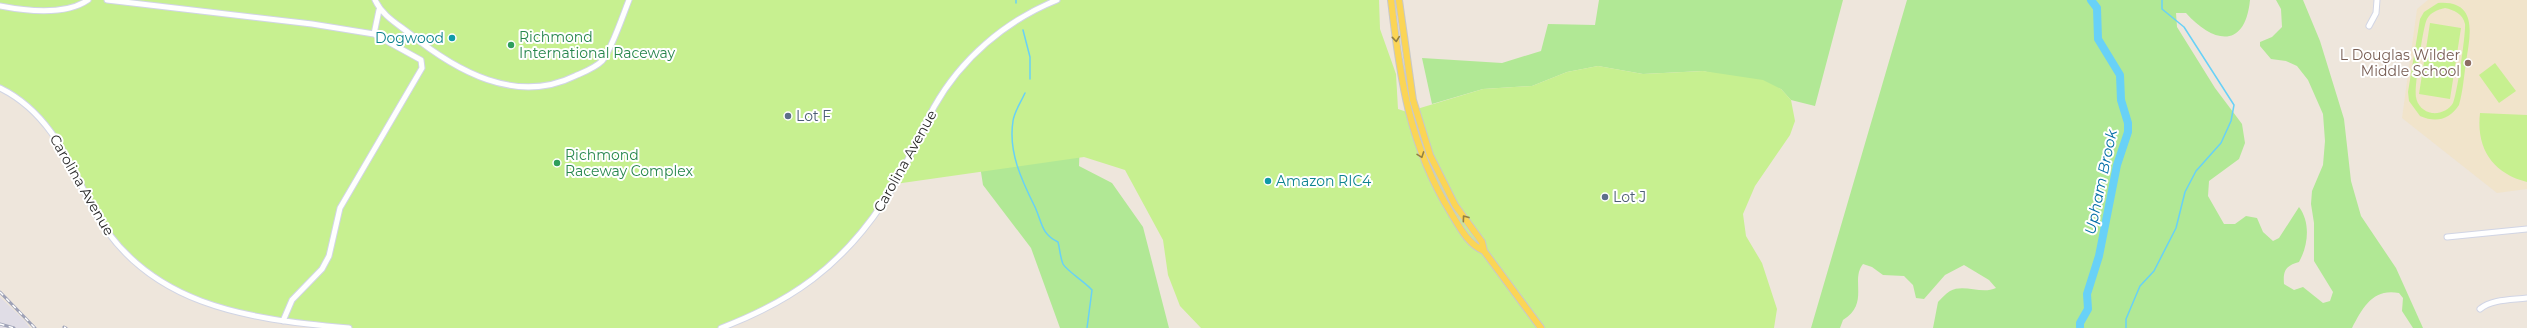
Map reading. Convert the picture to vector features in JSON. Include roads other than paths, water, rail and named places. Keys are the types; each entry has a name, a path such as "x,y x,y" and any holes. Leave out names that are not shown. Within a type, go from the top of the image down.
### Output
{"main road":[{"path":"1391,0 1399,69 1407,112 1424,164 1462,232 1475,247 1484,251"},
{"path":"1399,0 1413,100 1430,155 1455,205 1482,242 1484,251 1541,328"}],"street":[{"path":"0,6 43,10 80,6 88,0"},
{"path":"107,0 312,24 374,34 421,60 422,68 340,208 329,256 322,269 292,300 283,321"},
{"path":"375,0 379,10 428,49 470,73 505,85 544,88 567,81 602,61 629,0"},
{"name":"Carolina Avenue","path":"722,328 779,304 803,288 839,258 884,203 935,106 955,75 985,44 1017,20 1057,0"},
{"path":"2369,26 2376,13 2377,0"},
{"path":"374,34 379,10"},
{"name":"Carolina Avenue","path":"0,88 31,109 47,126 64,149 102,223 136,265 167,286 198,300 245,315 348,328"},
{"path":"2447,237 2527,229"},
{"path":"2480,309 2486,304 2527,298"}],"waterway":[{"name":"Upham Brook","path":"2080,328 2080,323 2088,309 2087,294 2099,256 2117,165 2128,132 2128,123 2121,100 2120,75 2098,39 2097,8 2091,0"},
{"path":"2126,328 2126,319 2140,286 2154,271 2176,228 2185,192 2196,171 2221,143 2231,121 2234,105 2184,27 2162,9 2162,0"},
{"path":"1023,30 1030,57 1030,79"},
{"path":"1025,93 1013,121 1012,144 1014,155 1025,187 1045,231 1052,239 1058,242 1063,264 1092,290 1087,328"}],"railway":[{"path":"0,292 35,328"},
{"path":"0,324 14,328"}],"place":[{"name":"Dogwood","path":"452,38"},
{"name":"Richmond International Raceway","path":"511,45"},
{"name":"L Douglas Wilder Middle School","path":"2468,63"},
{"name":"Lot F","path":"788,116"},
{"name":"Richmond Raceway Complex","path":"557,163"},
{"name":"Amazon RIC4","path":"1268,181"},
{"name":"Lot J","path":"1605,197"}]}
